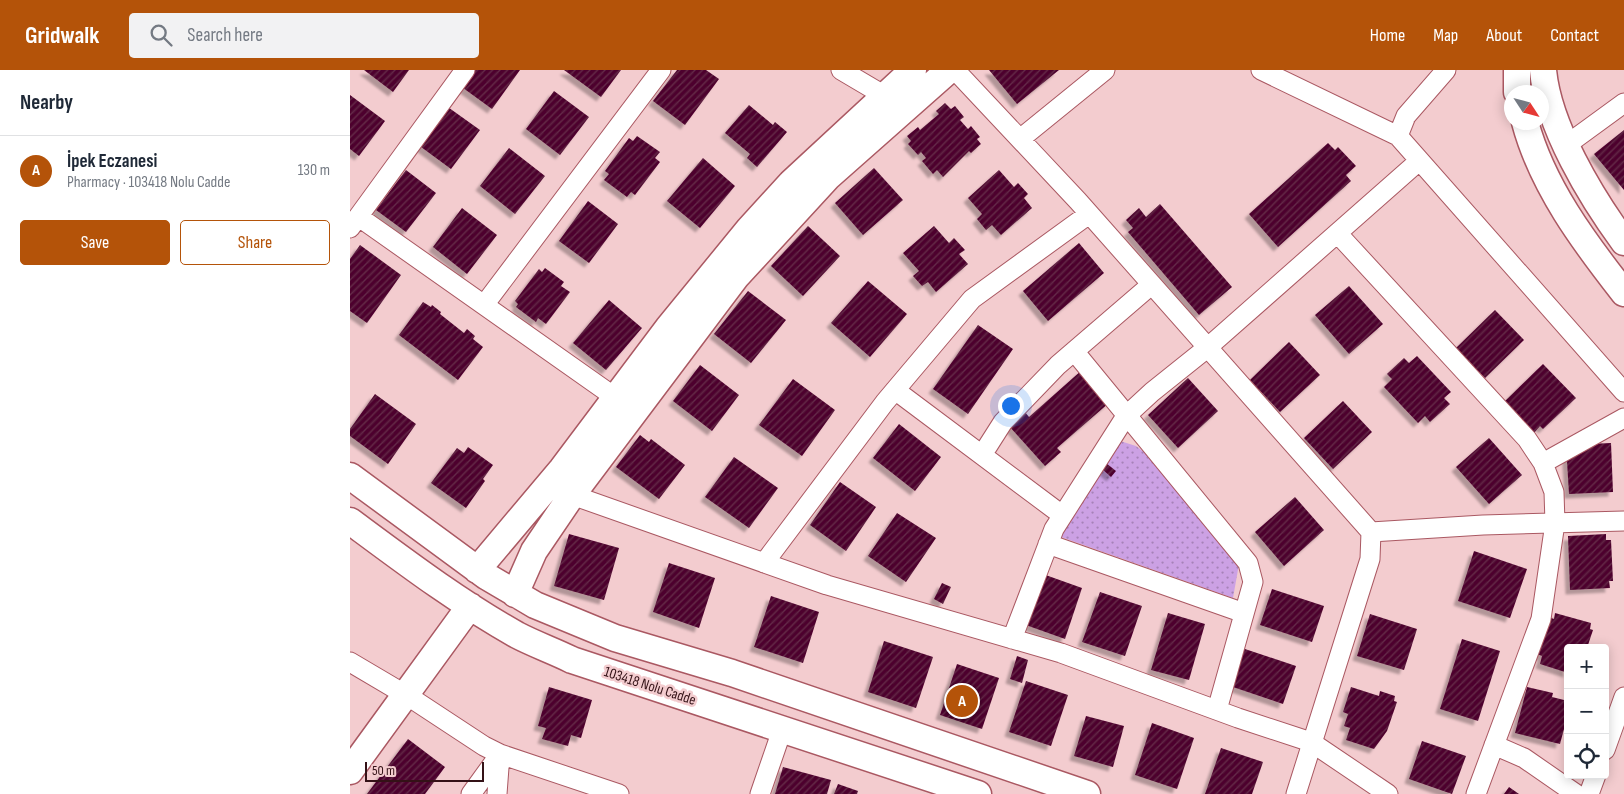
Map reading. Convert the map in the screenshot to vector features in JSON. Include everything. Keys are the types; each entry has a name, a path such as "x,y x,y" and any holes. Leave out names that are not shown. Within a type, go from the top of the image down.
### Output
{"main road":[{"path":"477,570 562,469 707,278 749,229 791,183 913,70"},
{"path":"515,594 534,551 572,495 736,277 828,177 949,70"},
{"path":"1517,70 1517,85"},
{"path":"1543,70 1544,85 1565,146 1624,242"},
{"path":"1527,130 1537,162 1574,224 1624,293"},
{"path":"350,476 477,570 535,605 615,638 732,673 1088,794"},
{"name":"103418 Nolu Cadde","path":"350,520 411,566 470,606 518,635 572,660 978,794"},
{"path":"350,771 470,606"}],"street":[{"path":"465,70 354,222 484,305 616,398"},
{"path":"484,305 661,70"},
{"path":"841,70 885,96"},
{"path":"955,70 1089,214 1372,532 1370,559 1296,794"},
{"path":"1020,139 1105,70"},
{"path":"1261,70 1398,136 1624,392"},
{"path":"1398,136 1406,116 1446,70"},
{"path":"1565,146 1624,103"},
{"path":"1012,639 1048,544 1062,515 1126,416 1338,234 1419,161"},
{"path":"764,563 895,390 972,299 1089,214"},
{"path":"1338,234 1527,439 1543,463 1554,492 1555,523 1541,618 1476,794"},
{"path":"982,455 1003,422 1074,351 1152,285"},
{"path":"1074,351 1248,563 1253,582 1217,710"},
{"path":"895,390 1062,515"},
{"path":"1543,463 1624,418"},
{"path":"572,495 827,585 1061,653 1311,742 1388,794"},
{"path":"1372,532 1624,521"},
{"path":"1048,544 1244,613"},
{"path":"350,662 405,694 484,746 500,754 619,794"},
{"path":"1609,740 1623,704"},
{"path":"760,794 782,730"},
{"path":"1494,745 1524,758 1576,794"},
{"path":"471,794 500,754"},
{"path":"497,794 500,754"},
{"path":"1589,794 1595,779"}],"shaded area":[{"path":"1117,440 1136,446 1149,456 1239,564 1233,598 1061,537"}],"building":[{"path":"364,70 409,70 393,92"},
{"path":"470,70 520,70 492,109 459,85"},
{"path":"564,70 621,70 601,97"},
{"path":"677,70 706,70 719,79 685,125 653,101"},
{"path":"989,70 1059,70 1017,104"},
{"path":"554,91 589,117 560,155 526,129"},
{"path":"350,95 385,121 359,156 350,149"},
{"path":"945,103 951,109 955,106 964,117 960,120 968,129 971,126 980,137 977,139 981,144 971,153 969,151 943,177 937,170 933,174 922,161 926,158 921,152 918,155 908,144 911,141 907,136 918,127 920,130 939,114 936,111"},
{"path":"445,105 480,130 451,169 417,144"},
{"path":"749,105 773,125 775,122 787,132 757,167 747,158 750,154 725,133"},
{"path":"1624,130 1624,190 1594,154"},
{"path":"637,136 660,152 655,158 660,162 635,195 631,192 627,197 604,180 609,174 605,171 629,138 633,141"},
{"path":"1328,143 1335,150 1338,147 1356,166 1346,175 1351,181 1278,247 1249,214"},
{"path":"509,148 545,176 515,214 480,186"},
{"path":"703,158 735,186 700,228 667,201"},
{"path":"874,168 903,200 863,235 835,203"},
{"path":"406,170 436,193 406,232 376,210"},
{"path":"999,170 1014,187 1018,183 1028,194 1024,198 1032,208 1001,235 992,225 986,230 977,219 982,214 968,198"},
{"path":"588,201 618,224 589,263 559,241"},
{"path":"1160,204 1232,287 1199,315 1128,232 1133,228 1126,220 1139,208 1146,217"},
{"path":"462,208 497,235 467,274 433,247"},
{"path":"808,226 840,256 803,296 771,266"},
{"path":"934,226 949,243 954,238 965,250 959,254 968,264 936,292 928,282 922,286 913,276 919,271 903,253"},
{"path":"1079,243 1104,273 1048,321 1023,291"},
{"path":"360,245 401,275 367,323 350,311 350,259"},
{"path":"545,268 564,282 561,286 570,292 546,324 538,318 536,322 516,307 518,304 515,301 539,269 542,272"},
{"path":"868,281 907,314 870,357 831,323"},
{"path":"1349,286 1383,324 1349,354 1315,315"},
{"path":"748,291 786,320 751,363 714,334"},
{"path":"609,300 642,328 606,370 573,343"},
{"path":"423,302 431,307 432,305 441,312 440,314 464,333 467,329 475,336 473,339 483,347 458,380 399,335"},
{"path":"1495,310 1524,340 1485,378 1456,348"},
{"path":"978,325 1013,349 968,414 933,389"},
{"path":"1289,342 1320,375 1280,412 1250,380"},
{"path":"1417,356 1451,392 1444,398 1450,404 1430,422 1425,416 1418,423 1384,387 1392,379 1387,374 1404,358 1409,363"},
{"path":"1543,364 1576,398 1543,429 1540,426 1534,433 1504,402"},
{"path":"700,365 739,395 712,431 673,401"},
{"path":"1082,370 1110,402 1057,448 1061,452 1045,466 1009,426 1025,412 1029,417"},
{"path":"1188,378 1218,411 1178,448 1148,415"},
{"path":"793,379 835,410 802,456 759,425"},
{"path":"375,394 416,424 388,464 350,436 350,429"},
{"path":"1343,401 1372,432 1333,469 1304,438"},
{"path":"899,424 941,457 915,491 873,458"},
{"path":"640,435 649,442 651,439 685,465 659,499 616,467"},
{"path":"1489,438 1522,475 1489,504 1456,467"},
{"path":"1611,443 1613,492 1569,494 1566,445"},
{"path":"468,447 493,465 483,479 485,481 466,508 431,483 457,448 464,453"},
{"path":"734,457 778,488 749,528 705,497"},
{"path":"1106,463 1116,471 1111,477 1102,469"},
{"path":"840,482 876,507 846,551 810,525"},
{"path":"1295,497 1324,530 1284,566 1255,532"},
{"path":"897,513 936,538 906,582 868,556"},
{"path":"569,534 619,548 604,600 554,586"},
{"path":"1606,534 1606,540 1611,540 1613,581 1609,581 1610,588 1570,590 1568,536"},
{"path":"1474,551 1527,569 1510,618 1458,601"},
{"path":"669,563 715,578 699,628 653,612"},
{"path":"1040,573 1082,588 1065,639 1023,624"},
{"path":"942,583 951,587 943,604 934,599"},
{"path":"1272,589 1324,606 1312,642 1260,625"},
{"path":"1100,592 1142,606 1125,656 1082,642"},
{"path":"771,596 819,612 803,663 754,647"},
{"path":"1168,613 1205,624 1189,680 1151,670"},
{"path":"1555,613 1591,623 1590,629 1593,630 1588,644 1564,644 1564,672 1540,664 1542,656 1537,654 1548,617 1554,619"},
{"path":"1370,614 1417,629 1404,670 1357,656"},
{"path":"1462,639 1500,651 1478,721 1440,709"},
{"path":"884,641 933,657 916,708 868,692"},
{"path":"1242,648 1296,666 1283,704 1230,686"},
{"path":"1017,656 1028,660 1022,683 1010,679"},
{"path":"957,664 999,678 982,729 940,715"},
{"path":"1026,681 1068,695 1051,746 1009,732"},
{"path":"549,687 592,700 581,738 571,735 568,746 542,739 546,728 538,726"},
{"path":"1351,687 1379,696 1380,691 1395,696 1394,701 1397,702 1387,731 1374,749 1346,740 1350,728 1344,726 1348,714 1343,712"},
{"path":"1527,687 1553,693 1552,697 1564,700 1564,729 1560,744 1515,733"},
{"path":"1086,716 1124,726 1113,767 1074,756"},
{"path":"1152,723 1194,738 1177,789 1135,775"},
{"path":"408,739 445,767 425,794 367,794"},
{"path":"1422,741 1466,756 1452,794 1409,779"},
{"path":"1221,748 1263,762 1252,794 1205,794"},
{"path":"783,767 831,780 827,794 775,794"},
{"path":"838,784 858,791 857,794 834,794"},
{"path":"1509,787 1519,794 1504,794"}],"place":[{"name":"İpek Eczanesi","path":"962,701"}]}
